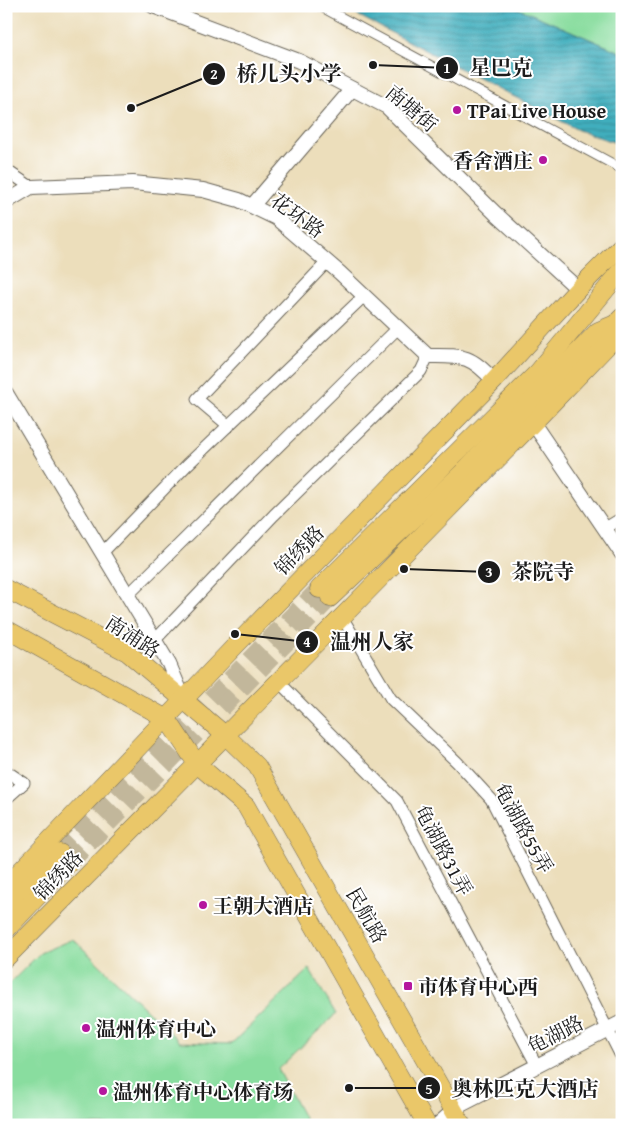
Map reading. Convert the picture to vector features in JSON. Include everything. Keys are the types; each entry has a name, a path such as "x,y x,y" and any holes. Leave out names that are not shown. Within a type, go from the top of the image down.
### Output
{"main road":[{"name":"锦绣路","path":"6,886 234,647 494,381 578,289 622,245"},
{"name":"锦绣路","path":"619,324 598,331 464,472 325,594 538,372 622,270"},
{"name":"锦绣路","path":"6,958 533,423 610,343 619,324"},
{"name":"南浦路","path":"6,589 127,652 225,735"},
{"path":"6,629 167,719 198,764 246,806 427,1125"},
{"name":"民航路","path":"225,735 257,766 462,1125"},
{"name":"锦绣路","path":"6,909 65,858 6,930"}],"street":[{"name":"南塘街","path":"153,6 299,61 386,107 495,213 578,289"},
{"path":"320,6 622,169"},
{"path":"252,206 352,89"},
{"path":"6,170 30,187"},
{"name":"花环路","path":"6,202 30,187 133,182 203,190 252,206 276,218 399,327 428,356"},
{"path":"229,426 197,399 326,262"},
{"path":"102,553 187,466 364,296"},
{"path":"128,595 399,327"},
{"path":"155,640 274,515 421,371 428,356 462,356 480,366 494,381"},
{"path":"6,393 169,664 185,700"},
{"path":"533,423 622,554"},
{"path":"604,529 622,518"},
{"name":"龟湖路55弄","path":"342,616 391,698 458,762 490,799 622,1058"},
{"name":"龟湖路31弄","path":"278,681 397,801 537,1066"},
{"path":"6,771 24,783 6,799"},
{"name":"龟湖路","path":"452,1109 622,1022"},
{"path":"435,1125 452,1109"}],"green space":[{"path":"513,6 622,6 622,53"},
{"name":"温州体育中心","path":"73,939 180,1042 231,1044 309,969 336,1014 278,1069 308,1125 6,1125 6,987 40,953"}],"water":[{"path":"340,6 513,6 622,53 622,145 578,130"}],"tunnel":[{"path":"60,853 319,589"},
{"path":"70,862 330,598"}],"place":[{"name":"星巴克","path":"373,65"},
{"name":"桥儿头小学","path":"131,108"},
{"name":"TPai Live House","path":"457,110"},
{"name":"香舍酒庄","path":"543,160"},
{"name":"茶院寺","path":"404,569"},
{"name":"温州人家","path":"235,634"},
{"name":"王朝大酒店","path":"203,905"},
{"name":"市体育中心西","path":"408,986"},
{"name":"温州体育中心","path":"86,1028"},
{"name":"奥林匹克大酒店","path":"349,1088"},
{"name":"温州体育中心体育场","path":"103,1091"}]}
